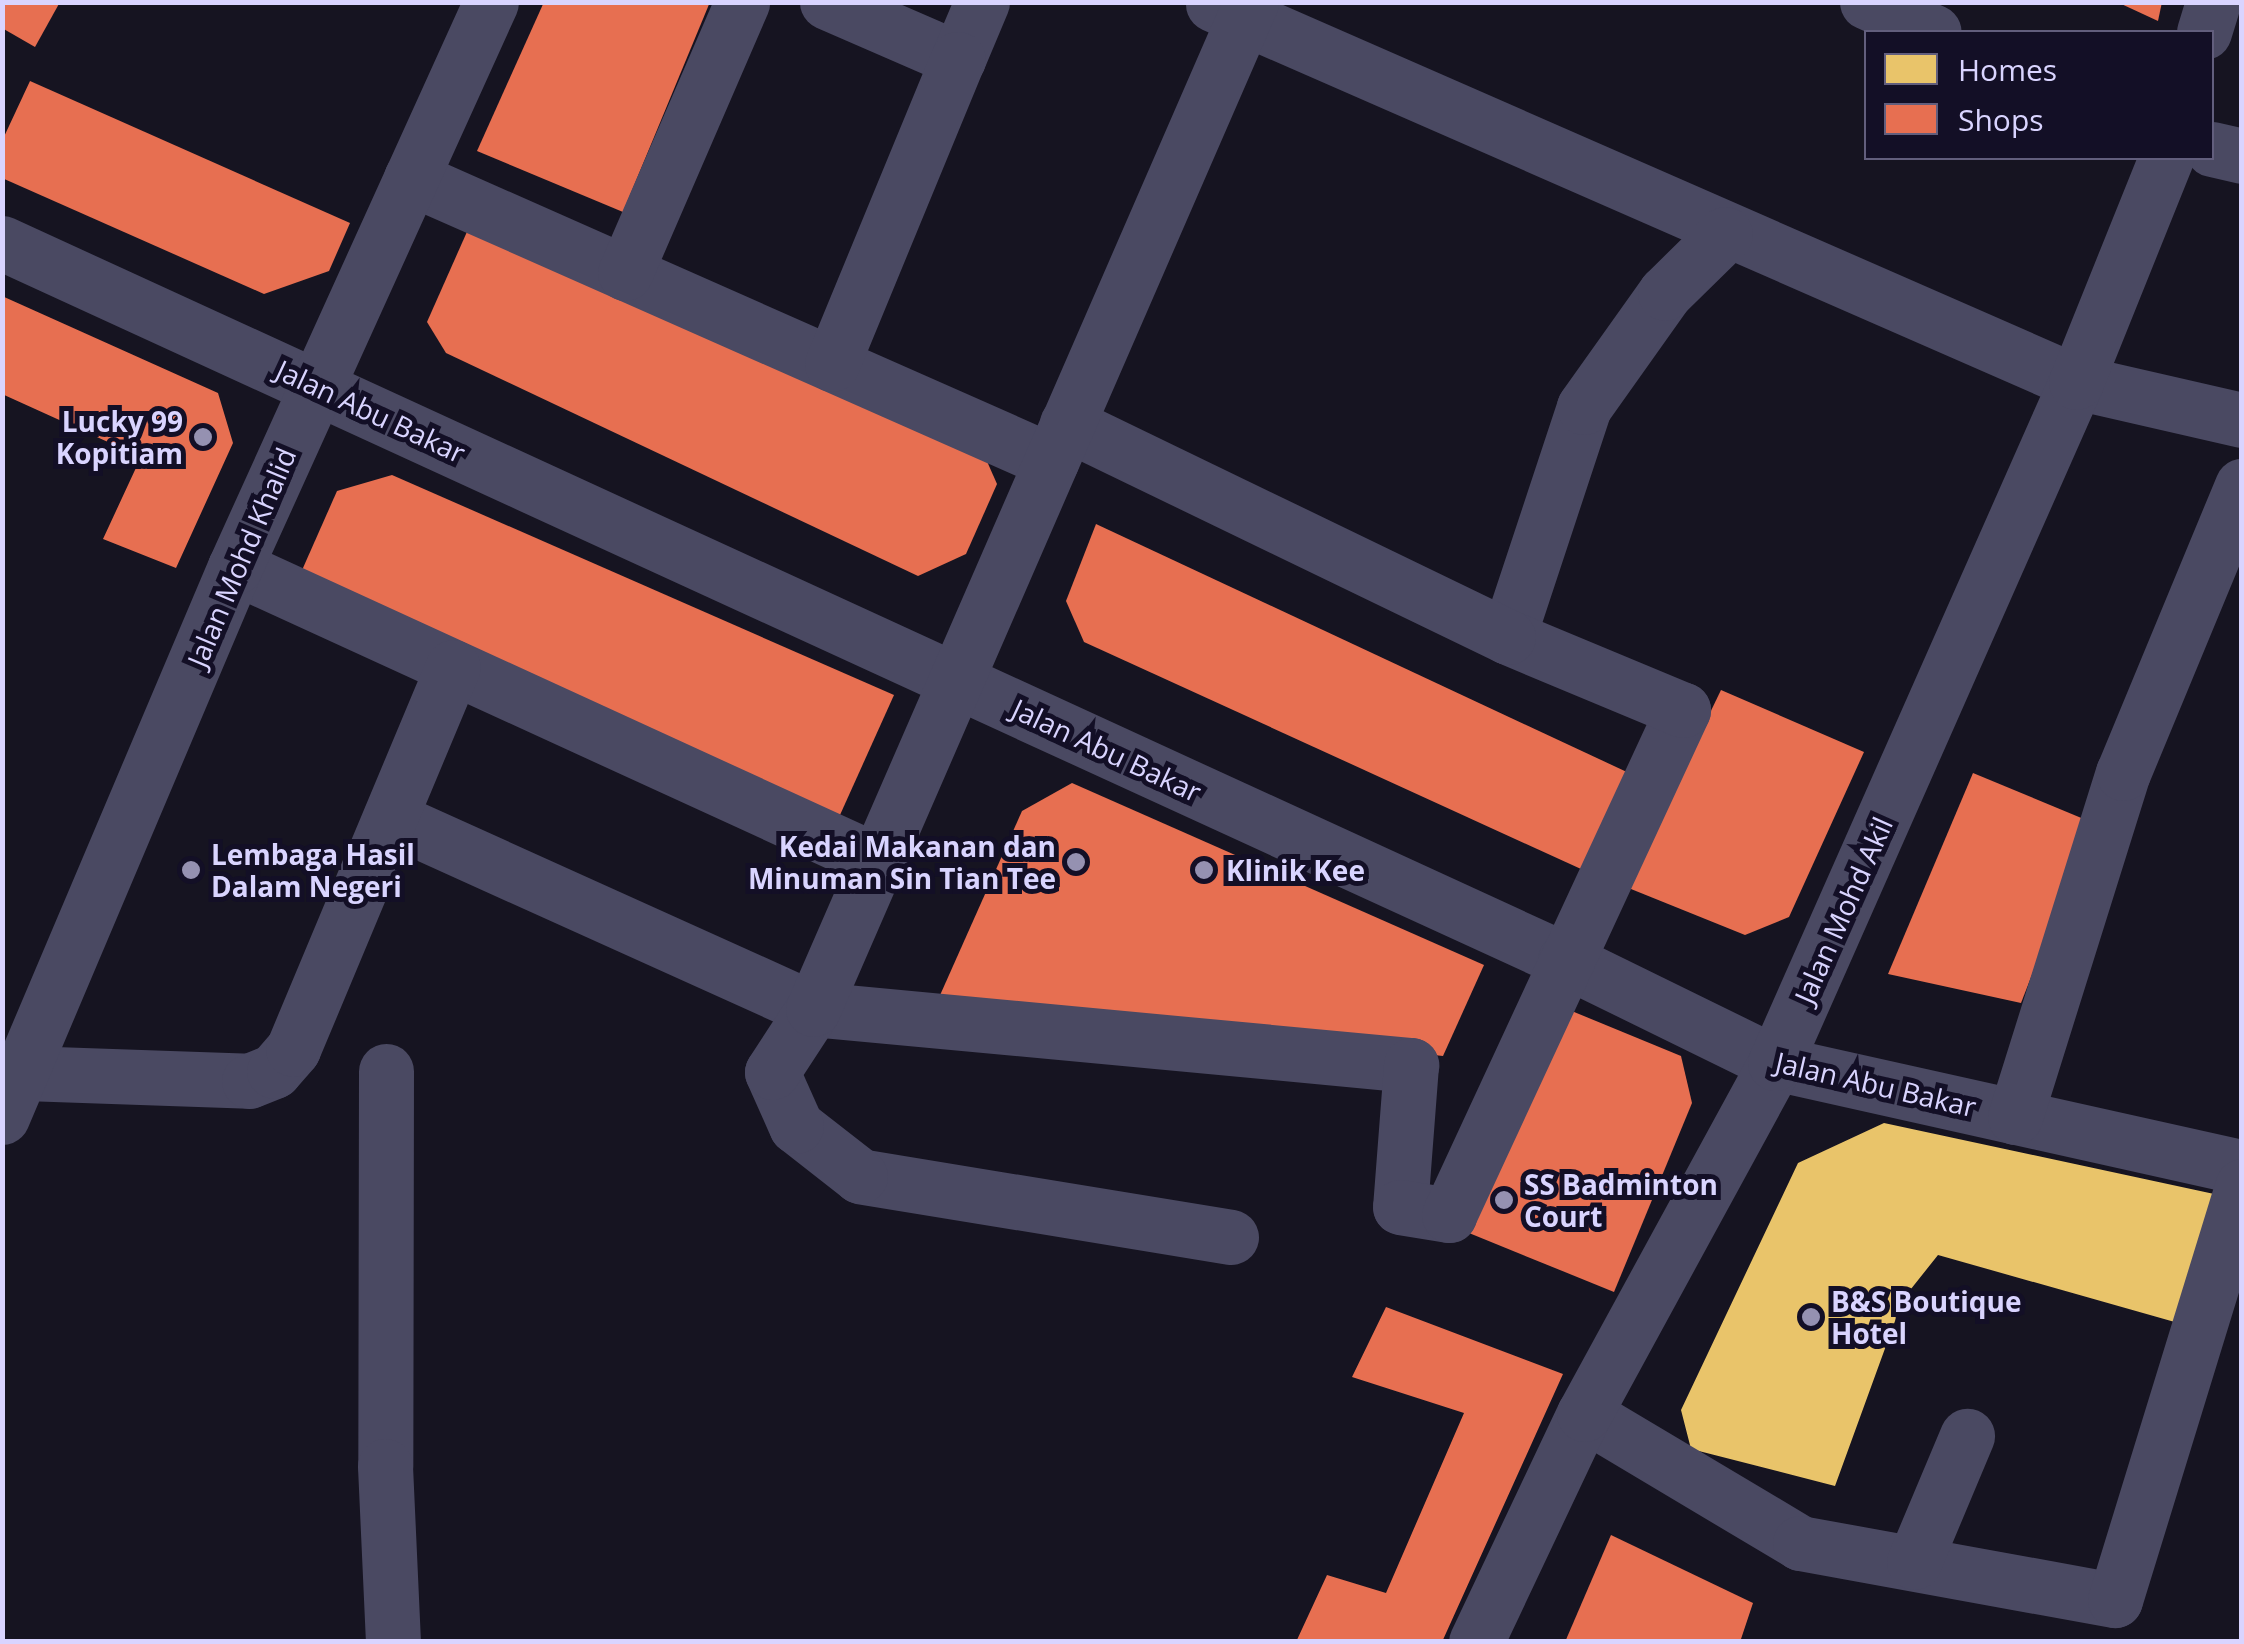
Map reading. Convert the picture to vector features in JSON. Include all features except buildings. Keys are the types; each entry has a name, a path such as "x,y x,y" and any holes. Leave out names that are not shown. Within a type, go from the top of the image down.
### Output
{"street":[{"name":"Jalan Mohd Khalid","path":"10,1100 234,567 490,2"},
{"path":"625,273 742,2"},
{"path":"827,2 958,59"},
{"path":"832,364 982,2"},
{"path":"1867,2 1930,30"},
{"path":"1952,30 1956,2"},
{"path":"2205,30 2213,2"},
{"path":"1231,1237 860,1176 796,1126 772,1072 813,1009 878,861 1059,443 1235,8 1726,234 2076,382 2242,420"},
{"path":"2214,149 2242,156"},
{"name":"Jalan Mohd Akil","path":"1476,1642 1584,1414 1774,1063 2076,382 2165,160"},
{"path":"390,818 813,1009 1410,1065 1400,1208 1449,1215 1683,710 1059,443 832,364 410,178"},
{"path":"1508,636 1584,407 1665,293 1726,234"},
{"name":"Jalan Abu Bakar","path":"2,243 1565,960 1774,1063 2242,1167"},
{"path":"2016,1117 2122,773 2242,486"},
{"path":"234,567 878,861"},
{"path":"10,1100 249,1081 274,1070 293,1049 453,667"},
{"path":"386,1071 385,1466 393,1642"},
{"path":"1584,1414 1800,1542 2115,1600 2242,1186"},
{"path":"1914,1562 1967,1436"}],"place":[{"name":"Lucky 99 Kopitiam","path":"203,437"},
{"name":"Kedai Makanan dan Minuman Sin Tian Tee","path":"1076,862"},
{"name":"Lembaga Hasil Dalam Negeri","path":"191,870"},
{"name":"Klinik Kee","path":"1204,870"},
{"name":"SS Badminton Court","path":"1504,1200"},
{"name":"B&S Boutique Hotel","path":"1811,1317"}]}
